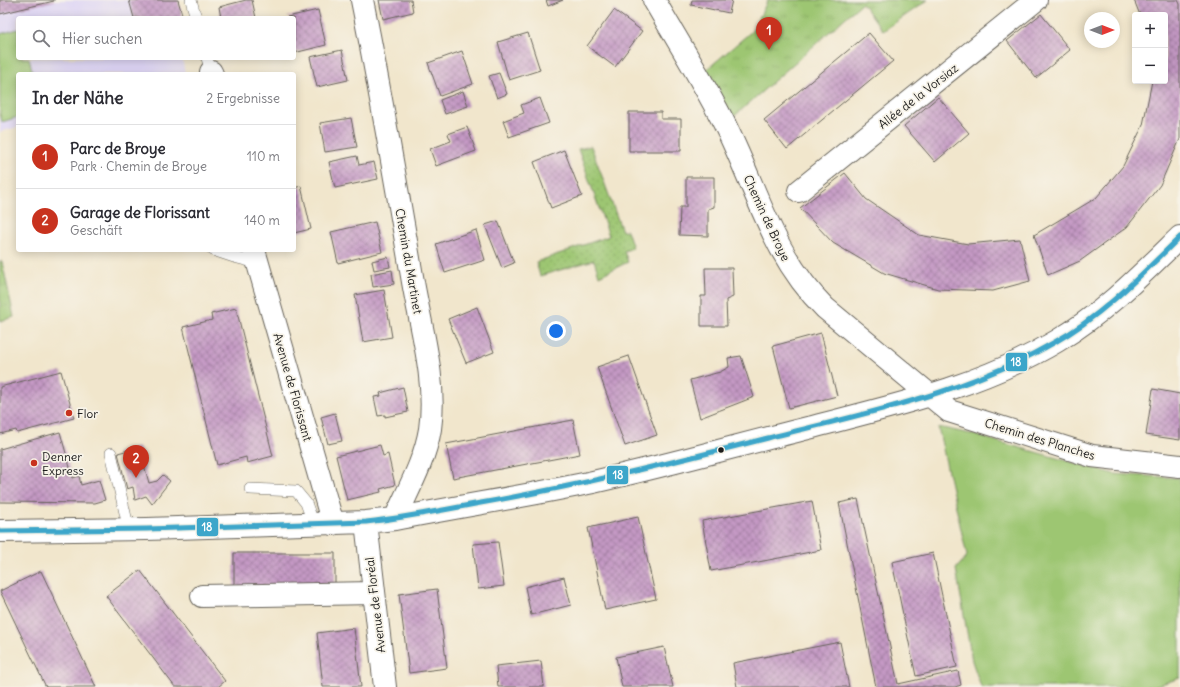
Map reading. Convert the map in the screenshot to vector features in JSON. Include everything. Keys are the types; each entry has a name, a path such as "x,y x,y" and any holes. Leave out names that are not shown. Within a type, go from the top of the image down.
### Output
{"street":[{"name":"Chemin du Martinet","path":"362,0 429,374 432,404 430,429 423,456 396,519"},
{"name":"Chemin de Broye","path":"654,0 723,122 774,238 789,265 807,290 825,308 929,396"},
{"name":"Allée de la Vorsiaz","path":"799,191 1036,0"},
{"path":"0,531 129,530 323,525 366,522 396,519 592,482 929,396 996,371 1055,342 1106,307 1180,237"},
{"name":"Avenue de Florissant","path":"256,256 323,525"},
{"name":"Chemin des Planches","path":"929,396 949,411 1092,456 1180,466"},
{"name":"Avenue de Floréal","path":"366,522 385,687"},
{"path":"202,596 374,593"}],"lane":[{"path":"191,0 195,16"},
{"path":"219,252 234,257 256,256"},
{"path":"111,453 129,530"},
{"path":"250,489 296,491 323,525"}],"shaded area":[{"path":"0,0 178,0 182,16 16,16 16,60 182,60 185,72 16,72 16,128 0,132"}],"green space":[{"path":"768,0 928,0 883,31 862,3 730,120 706,70 752,31"},
{"path":"16,30 16,60 30,60 32,72 16,72 16,118 2,122 0,114 0,34"},
{"path":"591,146 622,231 627,230 633,248 624,251 628,262 599,276 594,260 540,276 536,262 609,236 578,149"},
{"path":"2,261 14,317 0,321 0,262"},
{"path":"938,427 971,434 1114,474 1180,478 1180,678 1152,687 981,687 972,661 956,569 967,556"}],"building":[{"path":"0,0 54,0 54,1 0,14"},
{"path":"129,0 178,0 182,16 133,16"},
{"path":"246,0 252,0 256,16 221,16 219,7"},
{"path":"379,0 411,0 413,12 383,19"},
{"path":"546,0 563,0 548,6"},
{"path":"692,0 732,0 729,13 691,5"},
{"path":"1134,0 1178,0 1180,4 1180,139 1160,185 1127,227 1080,261 1048,275 1034,235 1096,198 1123,166 1143,125 1151,84 1168,84 1168,12 1139,12"},
{"path":"318,10 326,45 296,52 296,16 291,16"},
{"path":"614,10 642,31 615,67 587,46"},
{"path":"1041,14 1070,50 1036,78 1007,41"},
{"path":"528,33 540,70 509,80 498,42"},
{"path":"869,33 893,61 787,149 764,120"},
{"path":"342,50 348,80 317,87 310,57"},
{"path":"462,51 473,84 440,96 428,63"},
{"path":"499,73 507,94 497,98 489,76"},
{"path":"463,91 468,106 445,114 440,100"},
{"path":"938,97 969,133 935,162 904,126"},
{"path":"540,98 549,123 509,137 503,121 524,113 521,105"},
{"path":"629,112 661,112 661,119 681,119 681,151 629,151"},
{"path":"351,118 357,147 325,152 320,123"},
{"path":"467,127 476,151 436,166 430,149 451,141 448,134"},
{"path":"564,150 582,196 551,208 534,162"},
{"path":"357,156 359,165 374,162 378,179 335,188 329,162"},
{"path":"845,173 866,199 919,235 968,244 1020,239 1030,281 993,291 938,289 884,273 833,243 800,208"},
{"path":"686,177 714,177 714,207 708,209 708,236 679,235 680,207 686,207"},
{"path":"301,186 311,229 296,233 296,187"},
{"path":"498,221 514,263 502,268 485,225"},
{"path":"375,222 382,252 338,263 331,232"},
{"path":"476,230 485,260 445,273 436,244"},
{"path":"388,257 390,267 374,270 372,261"},
{"path":"705,268 732,268 733,297 726,300 727,326 701,326 701,296 706,296"},
{"path":"392,270 394,284 373,287 371,274"},
{"path":"384,290 392,337 363,342 355,295"},
{"path":"477,307 494,352 466,363 448,319"},
{"path":"236,308 273,456 247,463 246,457 217,465 183,327 212,320 211,314"},
{"path":"821,333 837,396 789,408 773,346"},
{"path":"629,356 657,435 625,446 597,367"},
{"path":"741,356 754,397 700,418 690,380 720,372 729,367 728,358"},
{"path":"61,371 74,418 17,433 16,430 0,434 0,387"},
{"path":"403,387 408,412 385,417 385,415 378,416 374,397 381,396 380,393"},
{"path":"1153,389 1180,394 1180,440 1146,435"},
{"path":"335,413 342,441 328,444 321,417"},
{"path":"573,420 580,454 453,478 446,444"},
{"name":"Denner Express","path":"60,432 73,478 79,476 81,485 99,480 105,500 95,503 0,502 0,449"},
{"path":"380,445 383,456 388,454 395,485 380,489 381,492 347,500 336,456"},
{"path":"139,447 149,483 157,481 163,475 170,481 152,504 146,496 135,500 133,487 127,489 118,453"},
{"path":"858,499 898,684 958,671 961,685 955,687 876,687 839,503"},
{"path":"812,501 821,550 711,571 702,521"},
{"path":"638,517 656,599 605,610 588,528"},
{"path":"498,542 504,586 478,589 473,544"},
{"path":"234,553 335,553 335,587 234,587"},
{"path":"933,553 957,667 916,676 892,562"},
{"path":"140,570 225,681 218,687 175,687 106,596"},
{"path":"41,571 96,687 46,687 0,591"},
{"path":"564,577 571,605 531,615 525,587"},
{"path":"437,589 447,668 409,673 399,594"},
{"path":"354,628 361,687 323,687 317,633"},
{"path":"840,642 849,687 737,687 733,663"},
{"path":"664,647 673,687 622,687 616,657"},
{"path":"541,661 544,687 498,687 496,666"}],"transit line":[{"name":"18","path":"0,531 147,529 366,522 421,514 549,490 622,474 842,420 915,400 987,375 1021,360 1055,342 1089,320 1121,294 1180,237"}],"place":[{"name":"Parc de Broye","path":"769,50"},
{"name":"Flor","path":"69,413"},
{"name":"Denner Express","path":"34,463"},
{"name":"Garage de Florissant","path":"136,478"}]}
